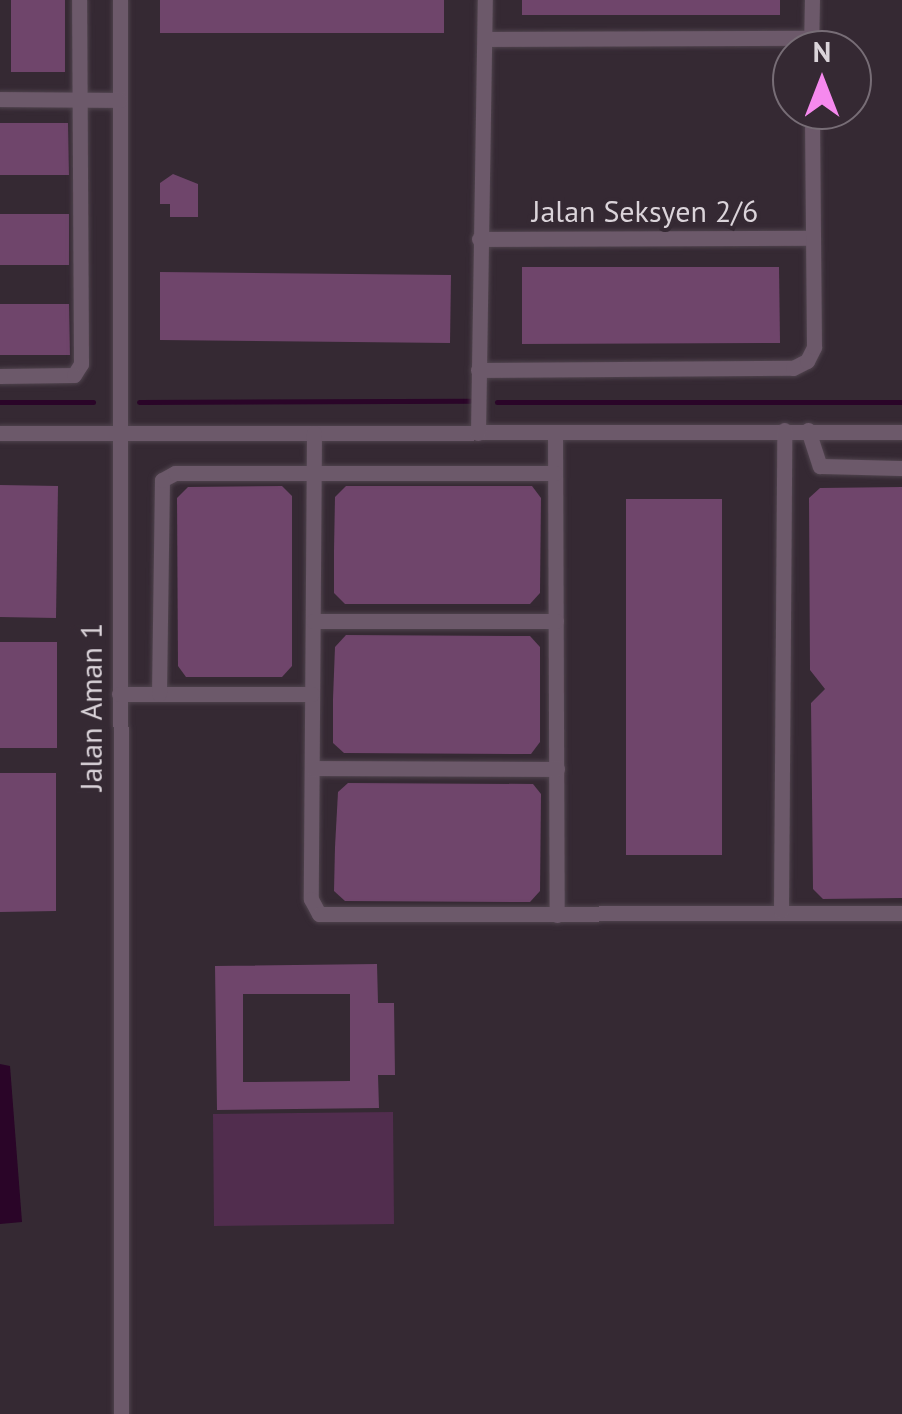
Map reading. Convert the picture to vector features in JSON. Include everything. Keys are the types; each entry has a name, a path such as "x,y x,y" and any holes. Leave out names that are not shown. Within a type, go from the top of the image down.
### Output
{"street":[{"path":"0,376 74,375 81,364 79,0"},
{"name":"Jalan Aman 1","path":"120,0 121,1414"},
{"path":"478,432 485,0"},
{"path":"812,0 812,30"},
{"path":"486,39 772,43"},
{"path":"0,99 120,100"},
{"path":"478,370 793,368 814,347 812,130"},
{"name":"Jalan Seksyen 2/6","path":"479,239 812,238"},
{"path":"781,911 784,430"},
{"path":"808,430 820,466 902,468"},
{"path":"0,432 902,432"},
{"path":"555,432 558,915"},
{"path":"314,433 311,899 318,914 338,919 902,912"},
{"path":"159,694 159,490 175,473 555,473"},
{"path":"313,621 556,621"},
{"path":"118,694 312,694"},
{"path":"312,768 557,770"}],"shaded area":[{"path":"0,1064 10,1066 22,1222 0,1224"},
{"path":"393,1112 394,1224 214,1226 213,1114"}],"building":[{"path":"11,0 65,0 65,72 11,72"},
{"path":"160,0 444,0 444,33 160,33"},
{"path":"522,0 780,0 780,15 522,15"},
{"path":"0,123 68,123 69,175 0,175"},
{"path":"173,174 198,184 198,217 170,217 170,204 160,204 160,183"},
{"path":"0,214 69,214 69,265 0,265"},
{"path":"522,267 779,267 780,343 522,344"},
{"path":"160,272 451,275 450,343 160,340"},
{"path":"0,304 69,304 70,355 0,355"},
{"path":"0,485 58,486 56,618 0,617"},
{"path":"282,486 292,496 292,666 282,677 186,677 178,666 177,498 188,487"},
{"path":"346,486 532,486 541,498 540,593 530,604 345,604 334,593 334,551 335,497"},
{"path":"902,487 902,898 823,899 813,889 811,703 825,689 810,670 809,498 820,488"},
{"path":"626,499 722,499 722,855 626,855"},
{"path":"346,635 530,636 540,647 540,742 531,754 344,753 333,743 333,699 335,647"},
{"path":"0,642 57,642 57,748 0,748"},
{"path":"0,773 56,773 56,911 0,912"},
{"path":"348,783 533,784 541,794 540,891 530,902 345,901 334,891 335,847 338,792"},
{"path":"377,964 378,1003 394,1003 395,1075 378,1075 379,1108 217,1110 215,966","holes":["243,994 350,994 350,1081 243,1082"]}],"waterway":[{"path":"139,402 470,401"},
{"path":"0,402 93,402"},
{"path":"497,402 902,402"}]}
